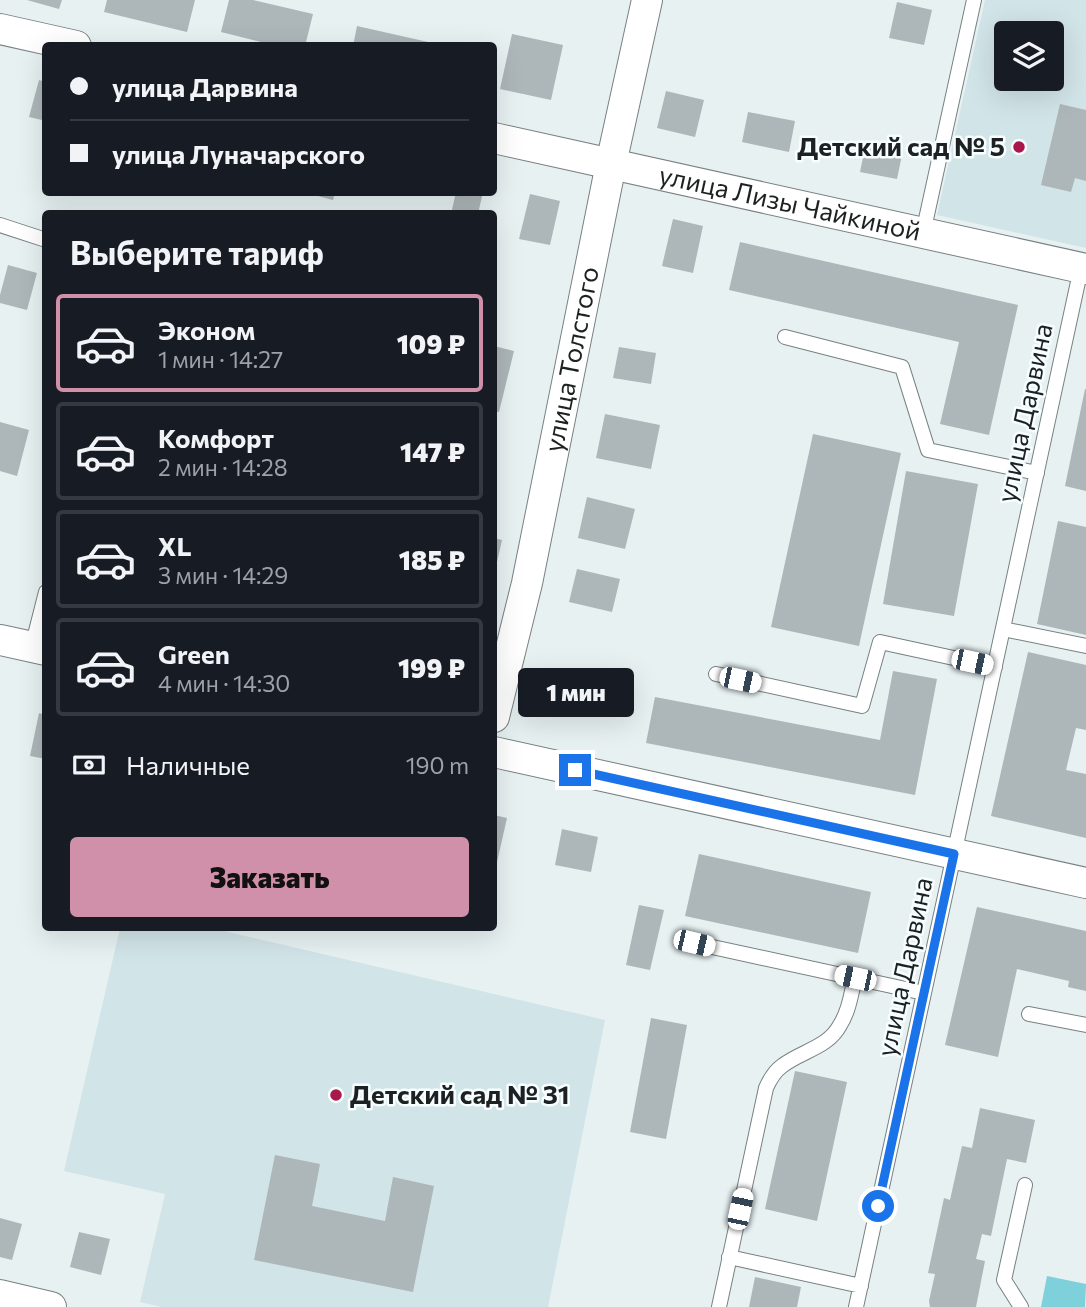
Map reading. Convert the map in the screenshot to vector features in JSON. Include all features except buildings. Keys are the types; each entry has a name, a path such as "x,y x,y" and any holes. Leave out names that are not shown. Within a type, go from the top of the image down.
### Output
{"street":[{"name":"улица Толстого","path":"497,705 527,583 611,164 647,0"},
{"path":"0,29 58,42"},
{"name":"улица Лизы Чайкиной","path":"497,139 1084,269"},
{"path":"0,640 39,649"},
{"path":"497,753 1086,883"},
{"path":"0,1295 51,1307"}],"lane":[{"path":"923,233 974,0"},
{"path":"0,225 42,239"},
{"name":"улица Дарвина","path":"856,1307 1037,472 1084,269"},
{"path":"785,337 902,367 928,450 1037,472"},
{"path":"39,649 42,625"},
{"path":"1003,629 1086,646"},
{"path":"716,674 862,706 880,642 995,667"},
{"path":"694,943 924,993"},
{"path":"719,1307 766,1088 780,1067 812,1051 840,1027 848,1009 855,978"},
{"path":"1029,1014 1086,1025"},
{"path":"1021,1307 1004,1280 1025,1185"},
{"path":"729,1257 861,1286"}],"shaded area":[{"name":"Детский сад № 5","path":"985,0 1086,0 1086,248 937,215"},
{"name":"Детский сад № 31","path":"119,931 224,931 605,1020 548,1307 162,1307 140,1302 165,1194 64,1171"},
{"path":"1047,1276 1086,1284 1085,1307 1041,1307"}],"place":[{"name":"Детский сад № 5","path":"1019,147"},
{"name":"Детский сад № 31","path":"336,1095"}],"route":[{"path":"575,770 954,854 878,1206"}]}
